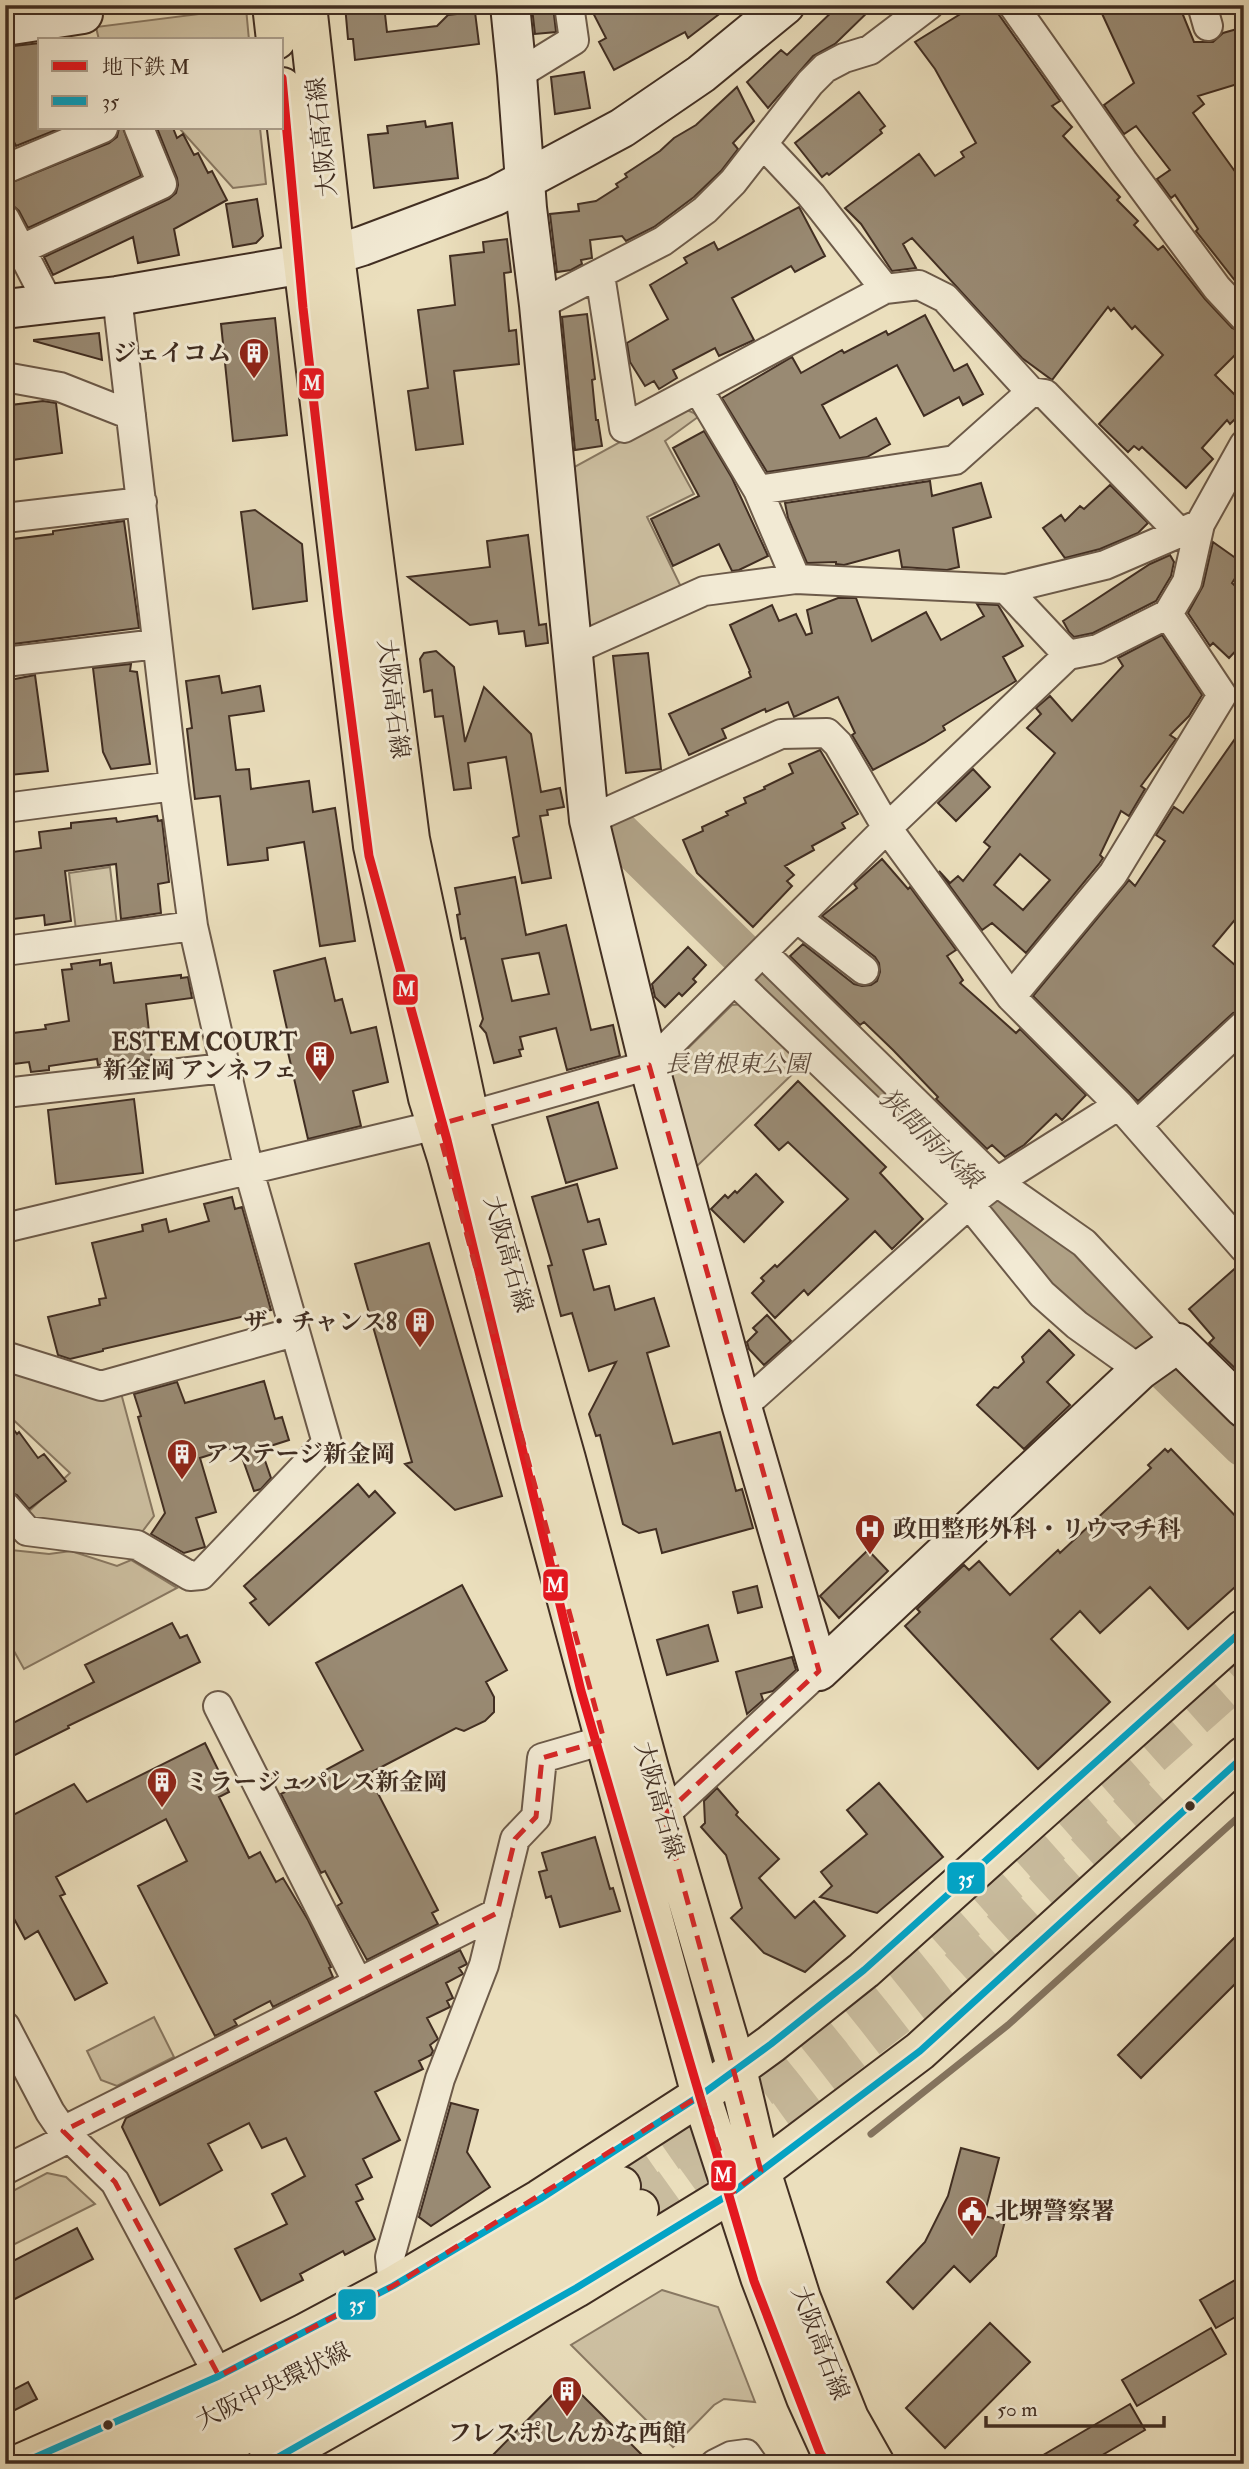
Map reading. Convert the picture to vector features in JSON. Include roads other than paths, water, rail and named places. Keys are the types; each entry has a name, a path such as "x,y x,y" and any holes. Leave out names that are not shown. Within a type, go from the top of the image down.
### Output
{"main road":[{"path":"272,5 276,38"},
{"name":"大阪高石線","path":"307,5 320,260 373,846 428,1098 453,1120 566,1459 649,1768 737,2069 747,2181 760,2277 806,2398 836,2464"},
{"name":"大阪高石線","path":"284,96 320,260"},
{"name":"大阪高石線","path":"453,1120 604,1740 701,2095 747,2181 801,2298 849,2417 875,2464"},
{"path":"19,2464 219,2376 393,2286 540,2199 701,2095 864,1970 1244,1629"},
{"path":"266,2464 576,2288 747,2181 920,2051 1244,1756"},
{"name":"大阪中央環状線","path":"98,2464 236,2407 354,2347 516,2252 630,2197 564,2259 251,2432 176,2464"}],"street":[{"path":"5,26 83,14 82,5"},
{"path":"510,5 589,820 649,1065 742,1407 819,1671"},
{"path":"517,75 574,40 569,5"},
{"path":"5,309 117,296 320,260 495,196 622,128 701,74 785,5"},
{"path":"539,305 663,242 705,210 733,182 810,83 825,68 844,58 870,50 929,5"},
{"path":"1013,5 1217,288 1244,317"},
{"path":"5,169 98,130"},
{"path":"22,249 162,184 140,130"},
{"path":"764,145 811,195 885,289"},
{"path":"5,219 48,304"},
{"path":"600,275 624,428 885,289 919,285 944,298 1031,392 1045,394 1190,528"},
{"path":"5,1506 27,1531 137,1545 190,1576 201,1575 327,1443 249,1171 193,926 117,296"},
{"path":"5,377 60,387 131,415"},
{"path":"698,390 758,490 796,579"},
{"path":"758,490 955,460 1031,392"},
{"path":"5,1228 453,1120 649,1065 887,828 1068,655 1098,649 1168,614 1188,582 1190,528 1244,445"},
{"path":"5,518 142,502"},
{"path":"573,650 705,591 796,579 1006,589 1105,565 1190,528"},
{"path":"1006,589 1068,655"},
{"path":"1011,997 1113,874 1233,701 1168,614"},
{"path":"5,662 157,644"},
{"path":"589,820 781,734 827,733 838,744 887,828 1011,997 1128,1115 1244,1248"},
{"path":"5,808 174,786"},
{"path":"798,919 864,970"},
{"path":"5,951 193,926"},
{"path":"763,954 984,1193 1042,1294 1077,1325 1158,1357 1244,1408"},
{"path":"736,980 984,1193 1084,1243 1158,1357"},
{"path":"742,1407 984,1193 1128,1115 1244,1025"},
{"path":"5,1093 224,1068"},
{"path":"5,1356 101,1386 294,1332"},
{"path":"664,1815 1158,1357"},
{"path":"218,1706 358,1983"},
{"path":"393,2286 390,2258 440,2079 484,1965 515,1839 536,1818 542,1758 604,1740"},
{"path":"5,2170 66,2135 497,1913"},
{"path":"5,2026 50,2112 66,2135 115,2182 219,2376"},
{"path":"715,2464 731,2456 746,2454 753,2464"}],"waterway":[{"name":"狭間雨水線","path":"617,832 1244,1445"},
{"path":"871,2134 1008,2025 1244,1812"}],"tunnel":[{"path":"621,2186 769,2083 937,1947 1244,1674"},
{"path":"639,2209 782,2106 952,1974 1160,1784"}],"metro line":[{"name":"M","path":"284,100 303,308 369,856 447,1140 581,1691 754,2281 820,2453 827,2464"}],"place":[{"name":"ジェイコム","path":"254,380"},
{"name":"ESTEM COURT 新金岡 アンネフェ","path":"320,1083"},
{"name":"ザ・チャンス8","path":"420,1349"},
{"name":"アステージ新金岡","path":"182,1481"},
{"name":"政田整形外科・リウマチ科","path":"870,1556"},
{"name":"ミラージュパレス新金岡","path":"162,1809"},
{"name":"北堺警察署","path":"972,2238"},
{"name":"フレスポしんかな西館","path":"567,2418"}],"park label":[{"name":"長曽根東公園","path":"737,1064"}]}
